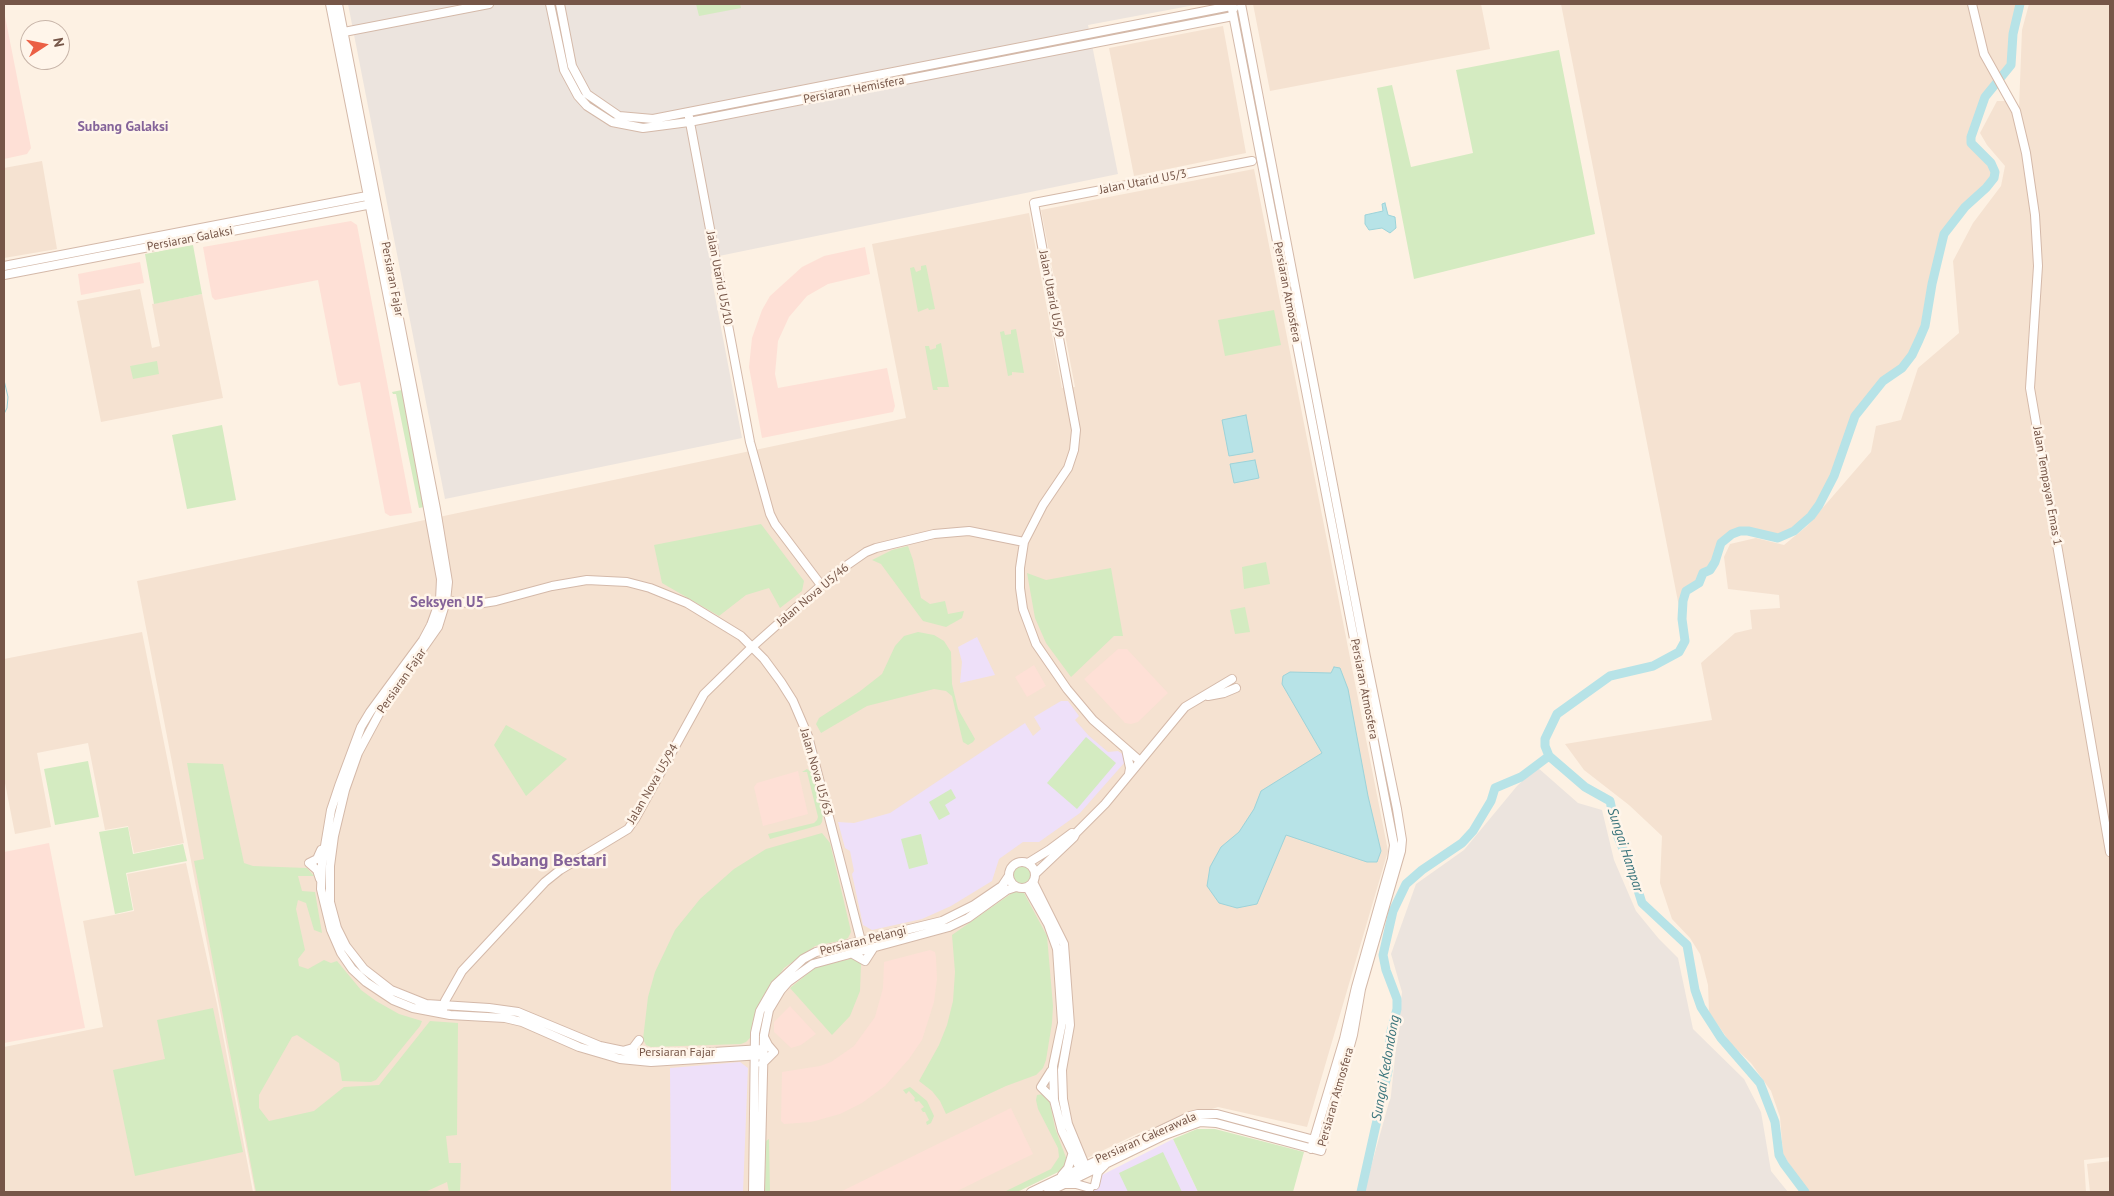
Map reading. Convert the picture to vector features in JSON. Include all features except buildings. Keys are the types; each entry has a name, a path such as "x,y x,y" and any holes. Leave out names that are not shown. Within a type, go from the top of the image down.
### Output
{"street":[{"path":"331,4 338,29 344,32 489,4"},
{"name":"Persiaran Fajar","path":"331,4 346,87 373,204 433,490 448,582 438,628 386,701 358,753 339,811 331,858 329,890 335,921 352,956 364,969 384,985 410,999 428,1005 446,1009 489,1008 518,1012 600,1046 622,1051 651,1055 742,1054"},
{"name":"Persiaran Fajar","path":"338,4 371,195"},
{"name":"Persiaran Hemisfera","path":"550,4 564,70 578,96 587,106 612,122 622,126 653,128 690,122 1235,7"},
{"name":"Persiaran Hemisfera","path":"560,4 572,66 587,94 619,116 653,119 1235,7"},
{"name":"Jalan Tempayan Emas 1","path":"1972,4 1980,41 1990,65 2019,118 2035,215 2038,266 2030,388 2110,852"},
{"name":"Persiaran Atmosfera","path":"1235,7 1242,63 1264,170 1276,207 1402,840 1398,865 1362,989 1353,1035 1321,1152 1311,1149 1344,1039 1356,987 1392,859 1394,845 1276,207 1261,102 1243,25 1235,7"},
{"path":"344,32 340,41 346,87"},
{"path":"1242,63 1252,95 1261,102"},
{"name":"Jalan Utarid U5/10","path":"688,113 750,442 770,514 775,524 821,585"},
{"path":"1259,147 1259,153 1252,161 1260,165 1264,170"},
{"name":"Jalan Utarid U5/3","path":"1034,203 1252,161"},
{"name":"Persiaran Galaksi","path":"4,266 371,195"},
{"name":"Jalan Utarid U5/9","path":"1034,203 1076,430 1074,450 1068,468 1043,505 1024,542 1020,568 1021,595 1028,624 1036,644 1067,689 1088,714 1140,761"},
{"name":"Persiaran Fajar","path":"373,204 429,510 443,600"},
{"name":"Persiaran Galaksi","path":"4,275 373,204"},
{"path":"1022,557 1010,539 1030,530"},
{"name":"Jalan Nova U5/46","path":"752,647 833,575 866,552 876,548 934,534 969,531 1024,542"},
{"path":"811,572 818,575 833,575"},
{"path":"811,572 814,586 812,594"},
{"name":"Jalan Nova U5/63","path":"443,600 467,604 496,601 552,586 587,580 627,582 650,588 687,604 741,636 764,659 793,701 808,736 856,928 861,941"},
{"path":"448,582 451,593 455,598 467,604"},
{"path":"443,600 423,640 380,696 361,727 343,772 331,810 320,856 309,863 317,870 331,930 341,953 352,969 366,982 393,1000 412,1008 446,1009 522,1022 579,1047 620,1060 651,1062 758,1052"},
{"path":"438,628 450,609 456,605 467,604"},
{"path":"741,636 753,639 762,637 764,659 754,655 742,656 741,636"},
{"name":"Jalan Nova U5/94","path":"448,994 462,971 481,949 545,882 560,870 628,828 635,820 704,694 752,647"},
{"path":"1076,833 1072,833 1050,850 1028,863 1016,863 1010,868 1008,877 1012,885 1016,887 1032,881 1105,804 1185,707 1232,679"},
{"path":"1206,696 1224,693 1236,688"},
{"path":"1128,776 1130,768 1126,748 1136,750 1152,746"},
{"path":"321,889 326,834"},
{"path":"1028,863 1032,866 1032,881 1057,949 1062,1023 1053,1066 1041,1087 1054,1100"},
{"name":"Persiaran Pelangi","path":"758,1052 764,1036 769,1010 788,982 813,964 942,921 974,905 1002,886 1008,877"},
{"path":"1032,881 1061,938 1065,952 1070,1025 1059,1083 1053,1086"},
{"name":"Persiaran Pelangi","path":"760,1192 758,1052 755,1041 760,1011 768,995 782,976 808,956 861,941 874,943 949,927 968,918 1007,890 1016,887"},
{"path":"846,945 856,928 874,943 865,961 859,956 850,953"},
{"path":"428,1005 438,1004 448,994"},
{"path":"446,1009 448,994"},
{"path":"742,1054 758,1064 774,1052 768,1046 764,1036"},
{"path":"622,1051 633,1048 639,1040 644,1049 651,1055"},
{"path":"742,1054 755,1041"},
{"name":"Persiaran Pelangi","path":"753,1192 758,1064"},
{"path":"1053,1066 1054,1100 1062,1131 1084,1170"},
{"path":"1062,1070 1065,1114 1076,1154 1060,1182 1092,1187 1106,1159 1076,1154"},
{"name":"Persiaran Cakerawala","path":"1031,1192 1060,1182 1190,1116 1198,1114 1217,1114 1324,1142"},
{"name":"Persiaran Cakerawala","path":"1106,1159 1185,1126 1200,1122 1216,1123 1311,1149"},
{"name":"Persiaran Cakerawala","path":"1048,1192 1060,1182"}],"shaded area":[{"path":"348,4 1200,4 1088,25 1118,174 719,256 711,275 742,438 445,499"},
{"path":"1253,4 1481,4 1490,49 1270,91"},
{"path":"1561,4 2021,4 2013,34 2012,66 1986,97 1972,137 1972,143 1992,163 1996,172 1994,179 1948,227 1933,284 1927,326 1912,356 1902,369 1884,382 1856,417 1835,476 1812,517 1794,531 1778,539 1748,532 1732,535 1722,544 1716,562 1710,570 1703,574 1699,583 1686,592 1683,601 1682,622"},
{"path":"2029,4 2110,4 2110,842 2032,386 2040,264 2019,108 2022,30"},
{"path":"4,11 31,148 27,154 4,159"},
{"path":"1223,26 1246,153 1134,176 1109,48"},
{"path":"1997,101 2007,101 2018,126 2033,215 2034,265 2027,358 2028,402 2110,862 2110,1157 2084,1160 2086,1192 1807,1192 1783,1154 1780,1117 1771,1091 1751,1063 1731,1044 1709,1012 1708,985 1700,954 1690,938 1672,919 1660,883 1662,836 1629,805 1584,770 1565,744 1712,720 1701,663 1735,633 1752,629 1750,610 1780,608 1779,595 1728,589 1724,557 1730,544 1756,538 1784,545 1807,526 1871,452 1876,426 1901,420 1918,368 1959,333 1953,261 1973,223 2001,186 2005,166 1987,145 1980,133"},
{"path":"42,161 57,249 4,258 4,168"},
{"name":"Subang Bestari","path":"1254,169 1388,851 1307,1127 1218,1107 1139,1133 1017,1192 255,1192 137,581 906,418 872,244 1029,213 1062,388 1075,387 1041,210"},
{"path":"351,221 357,225 412,513 390,516 385,513 360,382 340,386 338,384 318,280 215,300 212,297 203,247"},
{"path":"865,247 870,274 828,284 807,296 789,317 778,341 775,374 778,388 887,368 895,406 893,412 762,438 749,367 752,338 762,310 770,296 802,267 824,256"},
{"path":"140,262 144,283 81,295 78,274"},
{"path":"140,289 152,348 160,346 152,304 202,294 223,398 101,422 77,301"},
{"path":"142,632 184,843 134,853 128,826 105,830 88,743 37,753 51,827 15,834 4,778 4,659"},
{"path":"977,637 995,675 960,683 962,662 958,647"},
{"path":"1118,649 1127,649 1168,693 1138,722 1131,724 1125,723 1084,679"},
{"path":"1034,665 1046,686 1027,697 1015,677"},
{"path":"1061,701 1068,701 1079,716 1075,720 1089,736 1108,752 1118,751 1124,755 1125,762 1080,813 1039,842 1023,842 999,859 992,881 951,906 922,919 872,930 863,925 852,874 854,871 850,851 845,848 838,822 854,823 890,813 1025,723 1033,736 1041,729 1034,717"},
{"path":"1537,767 1578,803 1602,810 1614,860 1636,911 1659,939 1678,958 1693,1029 1744,1079 1761,1112 1771,1171 1788,1192 1364,1192 1391,1095 1402,992 1391,954 1416,884 1464,850 1517,786"},
{"path":"798,771 808,814 763,826 754,787 757,783"},
{"path":"49,843 85,1028 4,1043 4,852"},
{"path":"186,863 217,1004 253,1192 4,1192 4,1047 103,1027 83,921 134,911 127,874"},
{"path":"930,950 935,952 936,958 937,979 934,1002 922,1040 909,1059 885,1086 862,1103 840,1114 811,1122 784,1124 781,1121 782,1072 820,1066 831,1062 854,1046 875,1017 883,988 884,962"},
{"path":"790,1006 816,1034 801,1045 791,1048 774,1032 774,1022"},
{"path":"740,1062 748,1068 743,1192 671,1192 670,1068"},
{"path":"1011,1108 1033,1154 955,1192 840,1192"},
{"path":"1173,1139 1198,1192 1085,1192 1099,1185 1102,1175"},
{"path":"2110,1161 2110,1192 2090,1192 2087,1164"}],"green space":[{"path":"696,4 740,4 741,8 699,16"},
{"path":"1218,12 1218,15 1110,36 1109,34"},
{"path":"1559,50 1595,234 1414,279 1377,88 1392,85 1411,167 1473,153 1456,70"},
{"path":"193,245 202,294 154,304 145,254"},
{"path":"926,265 935,309 929,310 928,308 918,312 910,268 914,267 916,272 921,270 921,266"},
{"path":"1274,310 1281,345 1225,356 1218,320"},
{"path":"1016,329 1024,373 1012,372 1012,375 1008,376 1000,332 1004,331 1005,335 1011,334 1011,330"},
{"path":"941,343 949,387 937,387 938,390 933,390 925,346 929,346 930,350 936,348 936,345"},
{"path":"157,361 159,374 133,379 130,366"},
{"path":"402,390 424,507 419,508 396,394 392,392"},
{"path":"222,425 236,500 187,509 172,435"},
{"path":"761,524 804,581 802,591 780,608 769,588 746,595 719,616 662,583 654,545"},
{"path":"908,546 921,598 930,604 945,601 948,614 964,611 962,618 946,627 923,621 881,564 872,560 892,550"},
{"path":"1266,562 1270,584 1244,589 1242,567"},
{"path":"1111,568 1123,636 1114,636 1071,677 1046,643 1035,618 1027,573 1046,580"},
{"path":"1245,607 1250,632 1235,634 1230,610"},
{"path":"918,632 934,635 944,641 951,652 952,684 958,709 975,739 973,742 968,745 963,742 952,696 946,691 934,689 867,706 821,733 816,724 819,718 859,692 882,674 895,646 904,636"},
{"path":"506,725 567,759 526,796 494,745"},
{"path":"1086,737 1116,763 1077,809 1047,783"},
{"path":"88,761 99,817 55,825 44,769"},
{"path":"187,763 223,764 244,863 253,866 307,868 314,876 298,876 302,891 315,892 322,933 314,930 306,903 298,900 296,909 305,950 298,959 299,966 308,969 324,960 331,963 337,961 361,990 376,1001 399,1014 422,1021 376,1080 371,1082 342,1081 339,1063 297,1035 292,1037 259,1095 259,1108 269,1121 314,1111 344,1087 379,1085 430,1021 458,1023 457,1135 446,1136 449,1163 461,1163 460,1192 449,1192 447,1182 425,1192 256,1192 194,861 204,859"},
{"path":"807,769 812,773 823,814 822,822 820,825 770,839 768,834 814,823 817,820 818,817 807,772 802,772"},
{"path":"951,789 956,798 945,805 950,814 939,820 929,802"},
{"path":"128,827 133,854 183,844 187,861 126,873 133,910 115,914 99,832"},
{"path":"822,833 830,843 851,932 848,938 815,946 784,968 760,1003 753,1020 750,1038 746,1042 741,1044 651,1047 646,1045 643,1039 648,997 655,972 675,930 700,899 734,869 766,849"},
{"path":"921,834 928,864 909,869 901,839"},
{"path":"1021,864 1028,867 1031,874 1028,881 1021,884 1014,881 1011,874 1014,867"},
{"path":"1015,891 1024,893 1047,936 1053,1006 1046,1060 1043,1068 1036,1075 1006,1086 946,1114 940,1101 932,1091 919,1081 939,1045 947,1025 953,1001 955,972 952,935"},
{"path":"854,958 861,964 860,991 850,1016 832,1035 790,988 816,967"},
{"path":"213,1008 243,1152 135,1176 113,1070 165,1059 157,1020"},
{"path":"910,1087 927,1101 934,1116 931,1123 927,1125 926,1122 929,1120 921,1109 924,1107 919,1101 916,1102 914,1100 915,1098 909,1091 906,1094 903,1090"},
{"path":"1043,1094 1049,1098 1055,1128 1068,1163 1062,1170 1017,1192 1004,1192 1051,1169 1059,1157 1058,1148 1038,1109 1037,1095"},
{"path":"1197,1129 1215,1129 1304,1152 1293,1192 1198,1192 1173,1139"},
{"path":"769,1139 770,1192 765,1192 766,1141"},
{"path":"1163,1152 1182,1192 1128,1192 1119,1173"}],"water":[{"path":"1385,203 1388,215 1395,217 1396,228 1390,233 1382,228 1369,230 1365,224 1365,215 1383,211 1382,204"},
{"path":"1246,415 1253,452 1229,456 1222,420"},
{"path":"1255,460 1259,478 1234,483 1230,464"},
{"path":"1334,667 1340,668 1348,689 1368,796 1381,851 1377,862 1367,862 1286,835 1257,904 1237,908 1219,903 1207,886 1210,867 1221,847 1239,832 1254,809 1261,791 1322,753 1282,684 1283,676 1290,672 1331,673"}],"waterway":[{"name":"Sungai Kedondong","path":"1361,1192 1388,1071 1390,1035 1397,1009 1397,999 1386,970 1383,955 1393,911 1406,884 1422,870 1462,843 1473,831 1491,801 1495,788 1521,777 1549,756 1545,746 1545,739 1557,714 1610,676 1653,666 1679,652 1685,641 1682,619 1683,601 1686,591 1699,583 1703,573 1710,570 1715,562 1721,543 1732,534 1740,531 1778,538 1794,531 1811,516 1819,505 1834,476 1855,416 1883,381 1902,368 1912,355 1919,340 1925,326 1932,284 1944,234 1965,207 1994,178 1995,172 1991,163 1971,143 1971,137 1985,97 2011,65 2013,34 2020,4"},
{"path":"4,380 8,397 7,408 4,414"},
{"name":"Sungai Hampar","path":"1549,756 1585,787 1610,801 1618,837 1631,868 1642,903 1687,945 1695,990 1701,1007 1721,1038 1760,1083 1775,1122 1779,1155 1805,1192"}],"district":[{"name":"Subang Galaksi","path":"123,127"},
{"name":"Seksyen U5","path":"447,603"},
{"name":"Subang Bestari","path":"549,861"}]}
